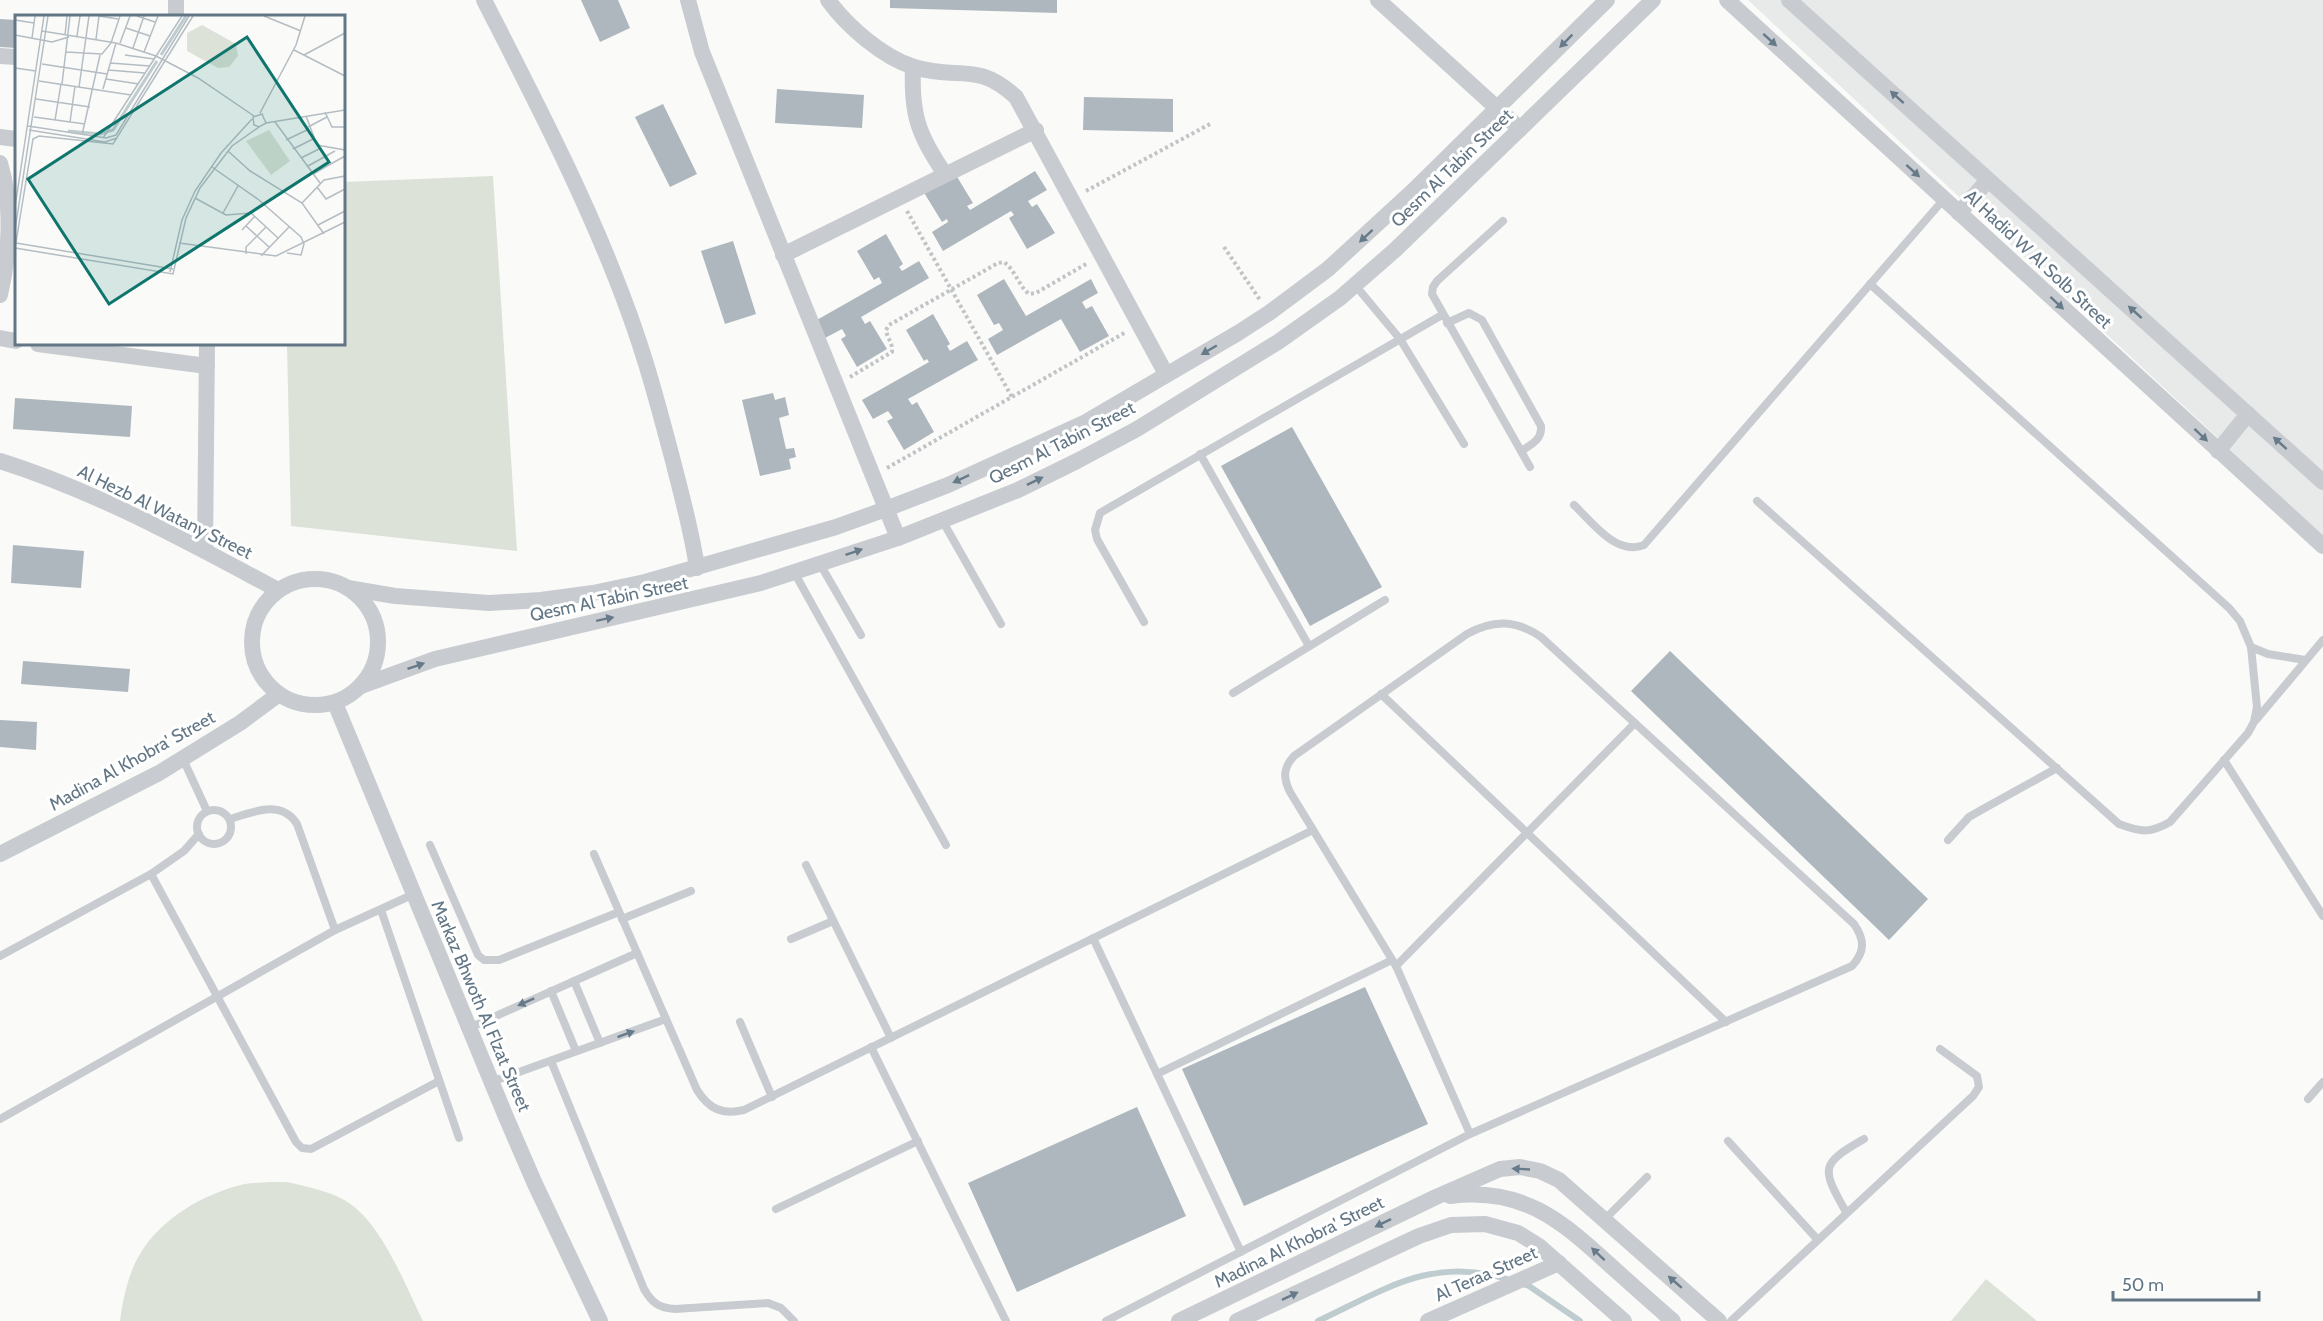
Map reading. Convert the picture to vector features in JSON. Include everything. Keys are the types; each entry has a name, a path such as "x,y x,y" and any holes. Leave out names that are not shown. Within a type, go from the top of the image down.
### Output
{"street":[{"path":"484,0 589,214 629,313 669,446 698,568"},
{"path":"687,0 702,52 898,537"},
{"path":"828,0 841,17 865,38 913,67 939,72 976,74 1002,84 1016,97 1036,130 1166,374"},
{"path":"1378,0 1520,129"},
{"name":"Qesm Al Tabin Street","path":"348,588 395,596 489,603 541,600 593,593 698,568 836,527 948,485 1086,422 1269,313 1314,280 1356,244 1607,0"},
{"name":"Qesm Al Tabin Street","path":"361,686 435,659 761,584 898,537 1018,490 1137,429 1278,342 1355,285 1395,250 1653,0"},
{"name":"Al Hadid W Al Solb Street","path":"1726,0 2323,546"},
{"name":"Al Hadid W Al Solb Street","path":"1789,0 2323,482"},
{"path":"0,56 15,57"},
{"path":"913,67 912,97 917,125 928,150 945,174"},
{"path":"783,255 1036,130"},
{"path":"0,137 15,139"},
{"path":"0,163 6,184 12,244 0,295"},
{"path":"1959,213 1988,180"},
{"path":"0,338 15,340"},
{"path":"46,345 207,366"},
{"path":"205,551 207,345"},
{"path":"2218,451 2248,414"},
{"name":"Al Hezb Al Watany Street","path":"0,461 76,489 138,516 278,590"},
{"path":"301,580 326,580 348,588 368,608 378,634 375,662 361,686 349,696 335,703 315,706 296,703 279,694 262,677 252,654 252,630 261,607 278,590 301,580"},
{"name":"Madina Al Khobra' Street","path":"0,854 183,759 240,723 279,694"},
{"name":"Markaz Bhwoth Al Flzat Street","path":"335,703 535,1184 600,1321"},
{"name":"Madina Al Khobra' Street","path":"1179,1321 1436,1197 1500,1169 1520,1167 1540,1171 1559,1180 1719,1321"},
{"path":"1436,1197 1465,1194 1492,1195 1519,1201 1545,1212 1568,1227 1672,1321"},
{"path":"1237,1321 1419,1236 1451,1225 1485,1224 1518,1233 1539,1246 1624,1321"},
{"name":"Al Teraa Street","path":"1428,1321 1559,1263"}],"lane":[{"path":"1574,505 1613,541 1623,547 1634,549 1644,545 1944,199"},
{"path":"1503,220 1437,280 1432,294 1530,467"},
{"path":"1870,284 2229,608 2240,621 2250,647 2257,707 2254,722"},
{"path":"1355,285 1400,339 1464,444"},
{"path":"1447,323 1469,313 1482,320 1541,426 1540,436 1536,442 1521,451"},
{"path":"1144,622 1097,539 1096,521 1100,513 1105,508 1442,315"},
{"path":"1200,454 1310,646"},
{"path":"1757,501 2119,824 2137,831 2153,831 2170,822 2248,733 2254,722 2323,640"},
{"path":"942,520 1001,624"},
{"path":"820,564 861,635"},
{"path":"794,572 946,845"},
{"path":"1233,693 1385,600"},
{"path":"1106,1321 1470,1134 1852,966 1860,957 1863,946 1861,934 1854,924 1542,637 1528,628 1513,623 1497,622 1481,626 1380,694 1294,756 1287,763 1284,773 1286,783 1313,830 1394,963 1470,1134"},
{"path":"2250,647 2277,656 2305,660"},
{"path":"1380,694 1726,1022"},
{"path":"1157,1074 1394,963 1635,723"},
{"path":"183,759 207,811"},
{"path":"2224,760 2323,916"},
{"path":"1948,840 1969,818 2057,768"},
{"path":"230,819 272,808 283,810 292,816 336,930"},
{"path":"220,810 230,819 231,832 222,842 208,843 199,834 198,821 207,811 220,810"},
{"path":"594,854 697,1090 705,1102 716,1111 730,1113 744,1110 771,1097 1313,830"},
{"path":"0,957 151,874 184,850 199,834"},
{"path":"430,845 478,955 491,962 691,891"},
{"path":"806,865 891,1038"},
{"path":"151,874 296,1142 302,1148 311,1149 439,1081"},
{"path":"0,1119 336,930 414,894"},
{"path":"381,910 459,1138"},
{"path":"791,939 833,921"},
{"path":"1093,938 1241,1252"},
{"path":"469,1028 637,953"},
{"path":"574,981 600,1043"},
{"path":"551,991 576,1051"},
{"path":"492,1082 666,1020"},
{"path":"740,1022 771,1097"},
{"path":"872,1047 1006,1321"},
{"path":"1731,1321 1973,1096 1979,1087 1977,1076 1940,1049"},
{"path":"551,1061 650,1300 662,1308 675,1309 753,1303 768,1304 781,1308 794,1321"},
{"path":"2308,1100 2323,1082"},
{"path":"1846,1212 1833,1189 1828,1173 1836,1155 1864,1139"},
{"path":"776,1209 918,1141"},
{"path":"1728,1142 1817,1239"},
{"path":"1604,1220 1647,1178"}],"path":[{"path":"1072,198 1210,124"},
{"path":"899,198 1012,397"},
{"path":"1224,247 1269,313"},
{"path":"836,385 892,352 893,346 886,335 889,325 998,263 1004,262 1011,267 1024,290 1029,294 1036,293 1102,255"},
{"path":"874,476 1139,325"}],"shaded area":[{"path":"1748,0 2323,0 2323,536"},
{"path":"493,176 517,551 291,526 287,345 345,345 345,182"},
{"path":"287,1182 335,1195 361,1213 383,1241 423,1321 120,1321 132,1270 140,1254 149,1241 172,1218 200,1201 230,1188 250,1183"},
{"path":"1986,1279 2037,1321 1951,1321"}],"building":[{"path":"581,0 618,0 630,28 600,42"},
{"path":"890,0 1057,0 1057,13 890,8"},
{"path":"0,19 15,20 15,48 0,47"},
{"path":"777,89 864,95 862,128 775,123"},
{"path":"1084,97 1173,99 1173,132 1083,130"},
{"path":"663,104 697,174 670,187 635,117"},
{"path":"1035,171 1047,190 1028,201 1032,207 1037,204 1055,233 1027,249 1009,218 1014,215 1011,211 943,251 932,232 948,222 947,219 942,222 923,191 954,172 973,203 967,206 970,210"},
{"path":"886,234 903,264 899,267 902,271 919,261 929,278 861,317 865,324 870,321 887,349 857,367 841,339 846,336 842,329 825,338 815,321 882,283 879,277 874,280 857,251"},
{"path":"733,241 756,314 725,324 701,251"},
{"path":"1004,279 1026,316 1091,279 1098,293 1082,302 1086,309 1092,306 1109,336 1080,352 1061,319 997,355 988,339 1003,330 999,323 994,325 977,295"},
{"path":"933,314 950,344 947,346 950,351 967,341 978,360 908,399 912,405 917,402 934,432 904,450 887,421 893,418 888,411 873,419 862,400 929,362 927,359 924,361 906,330"},
{"path":"773,393 775,400 785,397 789,415 779,418 786,449 794,448 796,457 789,459 791,469 760,476 742,400"},
{"path":"15,398 132,406 130,437 13,429"},
{"path":"1292,427 1382,587 1310,626 1221,466"},
{"path":"13,545 84,551 81,588 11,583"},
{"path":"1670,651 1928,899 1889,940 1631,691"},
{"path":"23,661 130,669 128,692 21,684"},
{"path":"0,720 37,722 36,750 0,747"},
{"path":"1365,987 1428,1124 1244,1206 1182,1069"},
{"path":"1137,1107 1186,1216 1017,1292 968,1183"}],"waterway":[{"path":"1318,1321 1388,1287 1433,1274 1457,1271 1482,1273 1510,1280"},
{"path":"1520,1283 1529,1286 1580,1321"}]}
